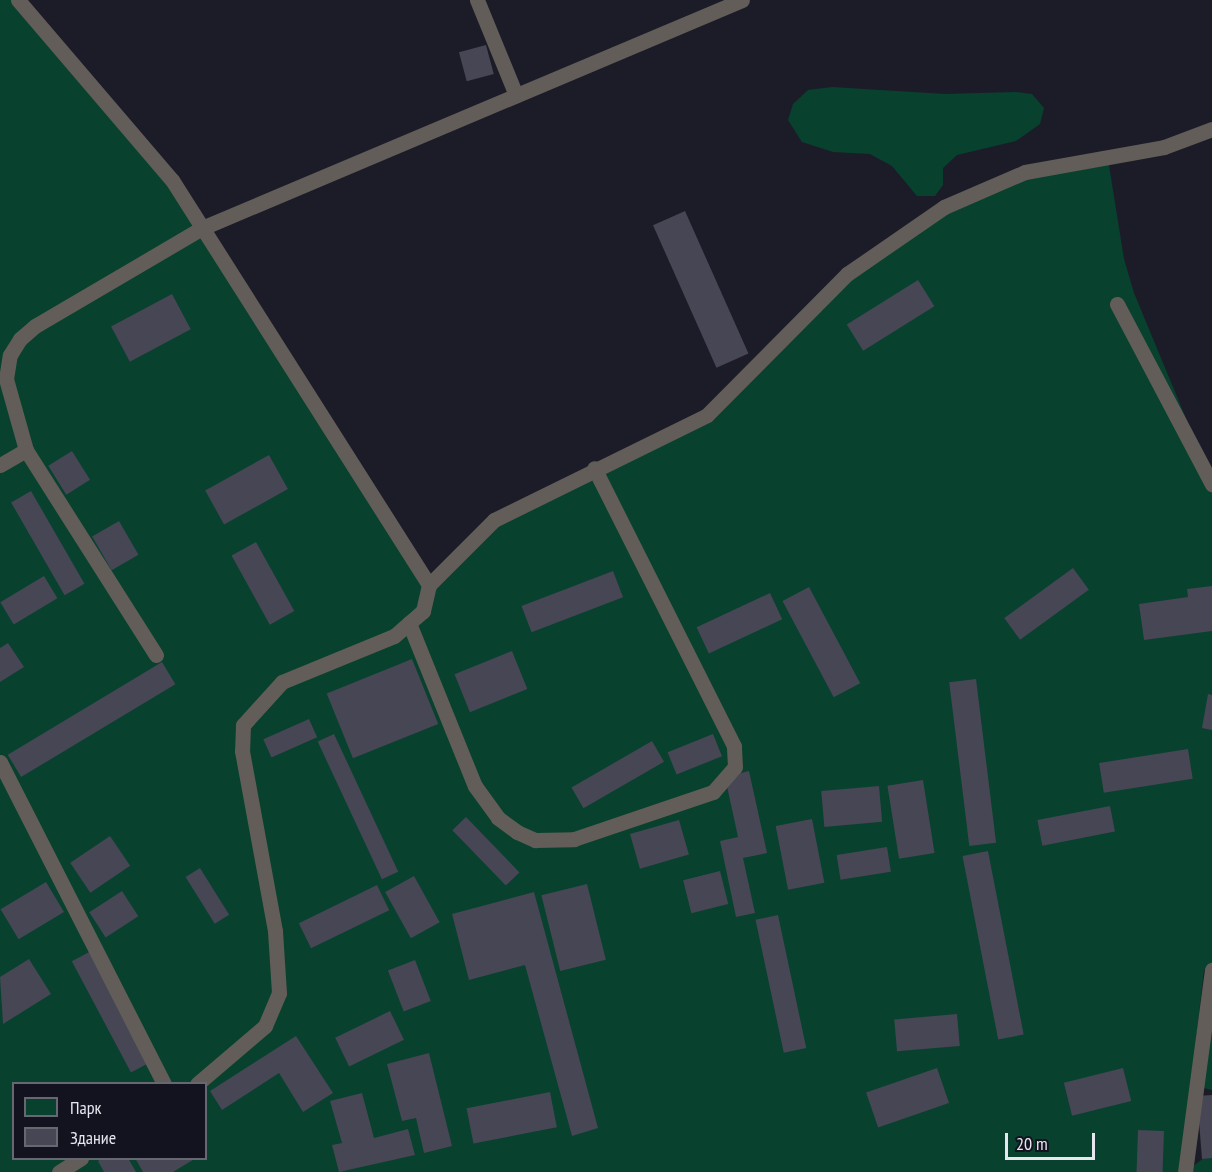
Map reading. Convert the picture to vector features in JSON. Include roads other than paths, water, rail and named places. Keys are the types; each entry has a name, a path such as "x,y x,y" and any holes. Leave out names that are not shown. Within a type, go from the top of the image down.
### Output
{"lane":[{"path":"18,0 172,180 429,585"},
{"path":"477,0 516,95"},
{"path":"156,655 26,450 6,379 10,355 20,339 35,326 202,228 741,0"},
{"path":"198,1082 265,1026 279,993 275,931 242,751 243,725 282,682 394,636 423,611 429,585 494,520 594,468 707,415 847,274 944,207 1025,172 1164,147 1212,129"},
{"path":"1117,304 1212,484"},
{"path":"0,465 26,450"},
{"path":"409,623 475,786 498,818 517,832 536,840 574,839 713,792 735,767 734,746 594,468"},
{"path":"0,762 163,1082"},
{"path":"1185,1172 1212,970"},
{"path":"59,1172 78,1160"}]}
